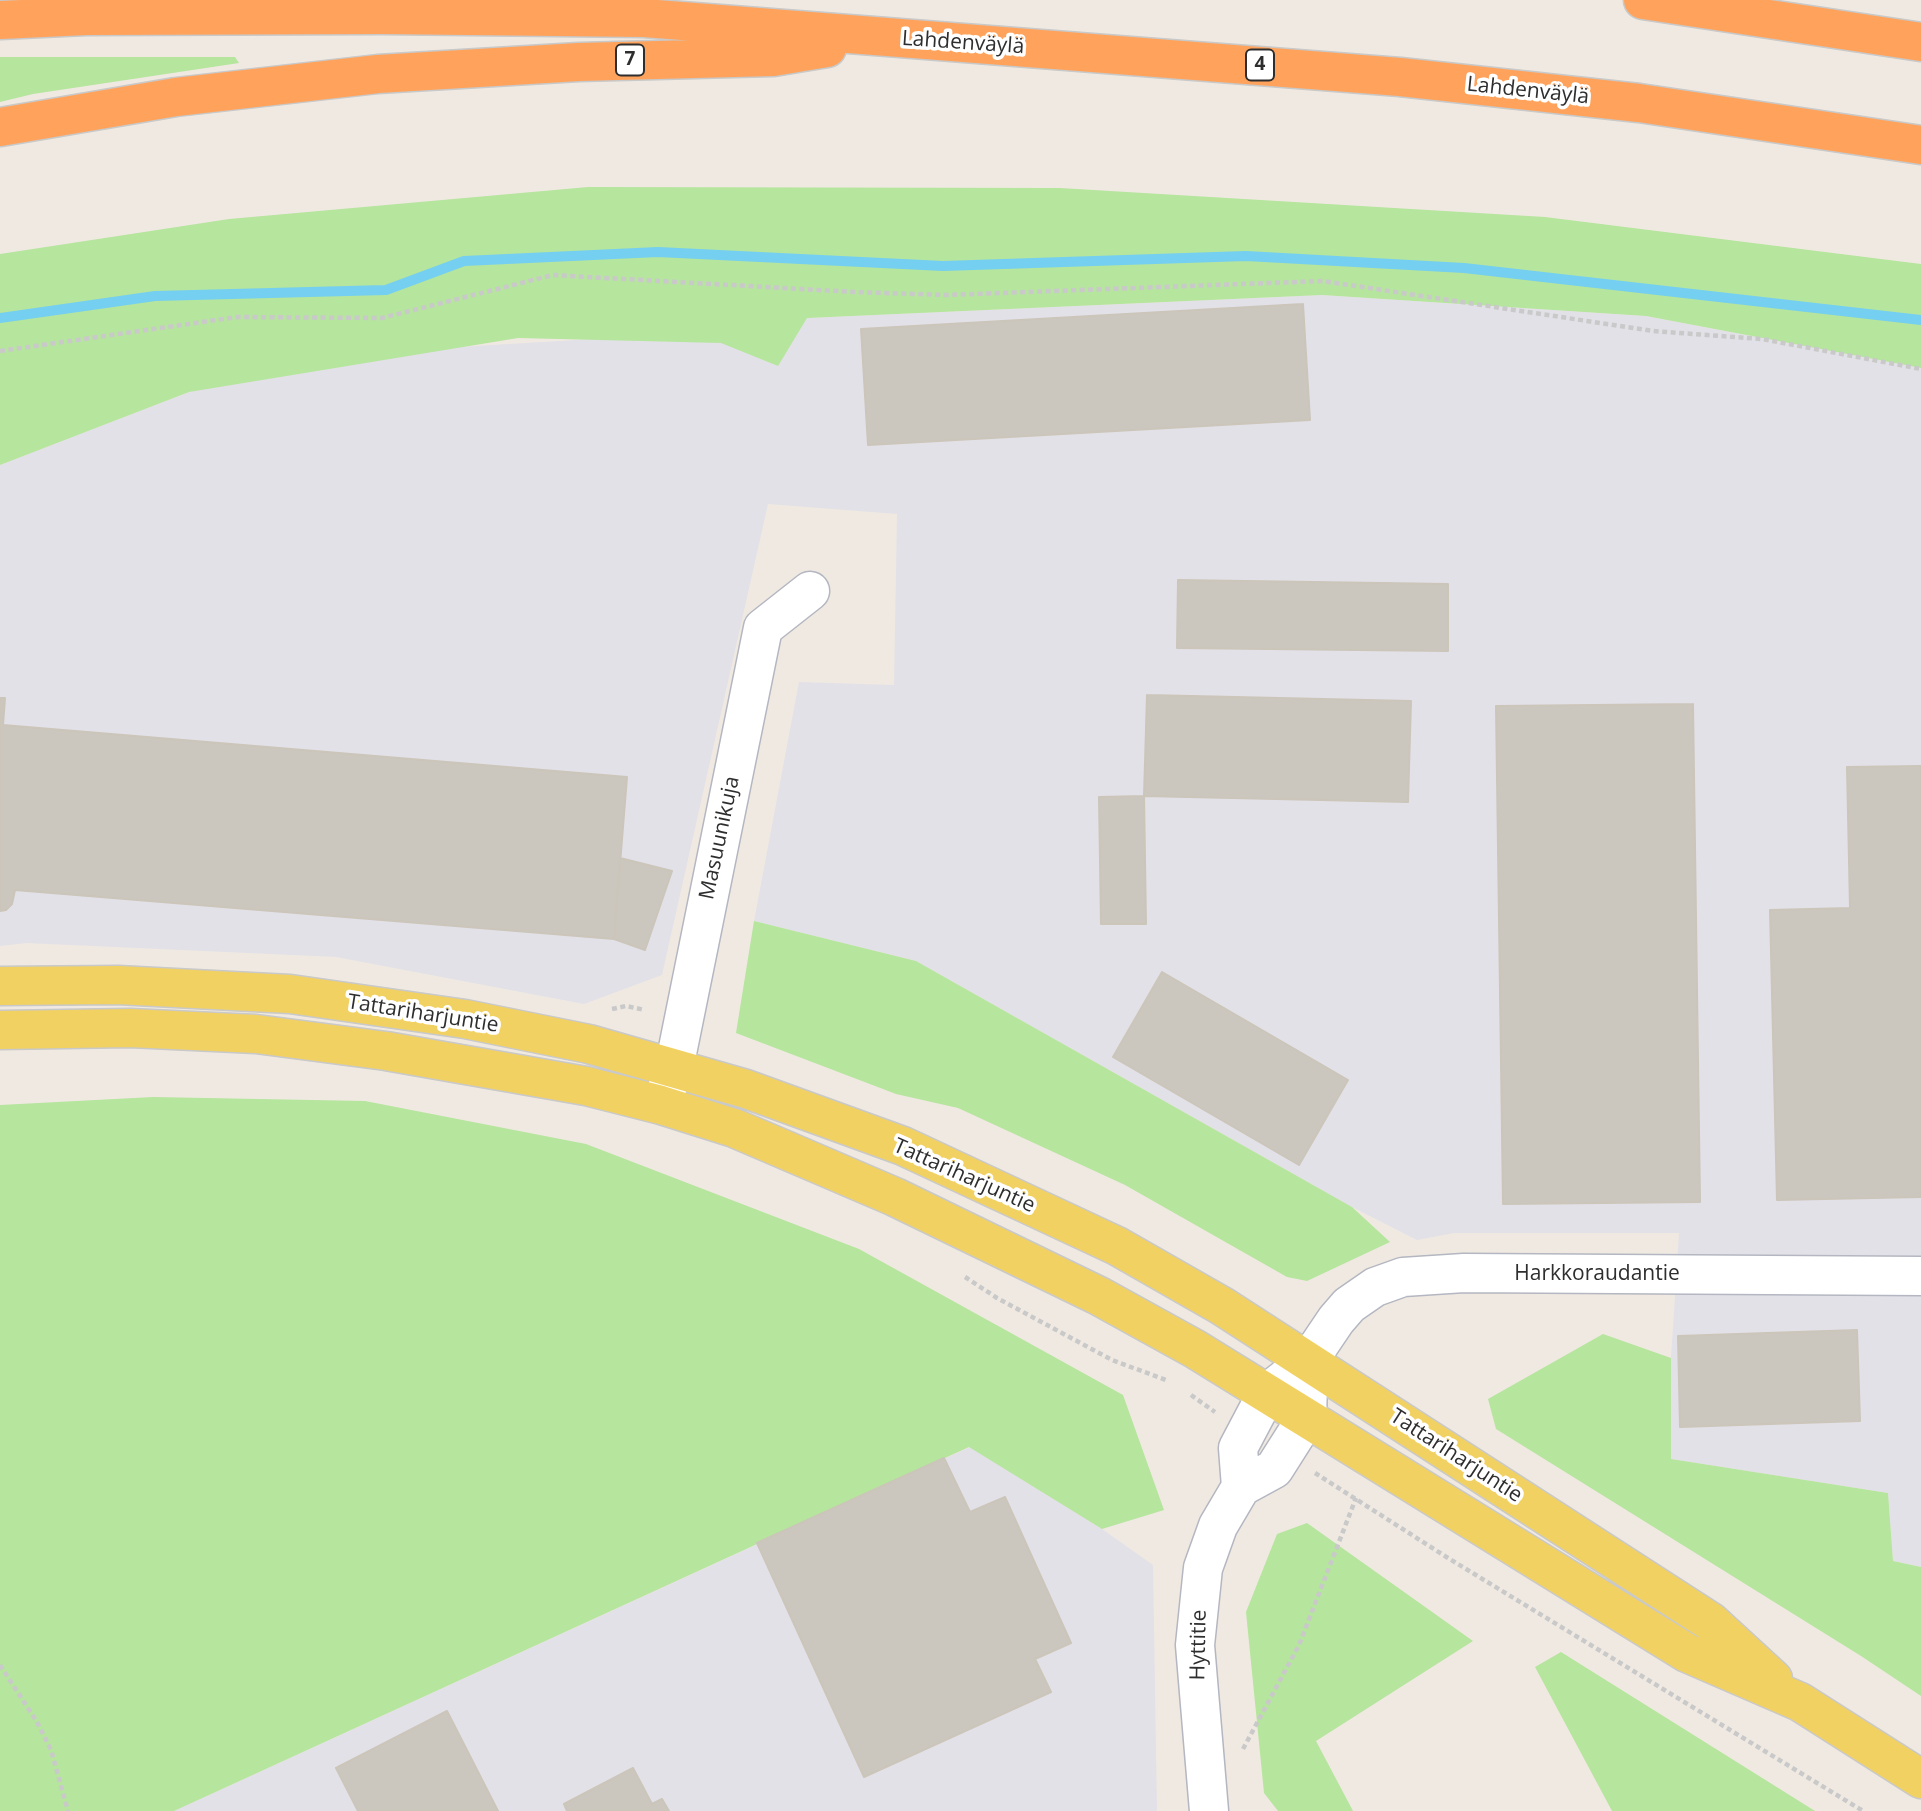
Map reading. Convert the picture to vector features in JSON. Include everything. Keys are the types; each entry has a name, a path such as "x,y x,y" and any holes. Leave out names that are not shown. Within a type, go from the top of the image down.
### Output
{"highway":[{"path":"1643,0 1921,42"},
{"name":"Lahdenväylä","path":"0,20 86,16 382,15 644,18 1400,76 1639,103 1921,145"},
{"name":"7","path":"0,127 176,97 378,74 579,62 773,57 880,38"}],"main road":[{"name":"Tattariharjuntie","path":"0,986 118,985 290,995 466,1019 589,1044 674,1068 746,1089 903,1146 1117,1246 1222,1306 1711,1622 1800,1702"},
{"name":"Tattariharjuntie","path":"0,1030 130,1028 256,1034 400,1053 586,1086 661,1105 734,1128 895,1197 1099,1296 1268,1393 1687,1653 1800,1702 1921,1779"}],"street":[{"name":"Masuunikuja","path":"661,1105 674,1068 763,628 810,591"},
{"name":"Harkkoraudantie","path":"1309,1360 1349,1305 1374,1287 1403,1277 1464,1273 1921,1276"},
{"path":"1309,1360 1307,1417 1274,1469 1241,1487 1238,1448 1268,1393 1309,1360"},
{"name":"Hyttitie","path":"1209,1811 1195,1645 1203,1568 1218,1526 1241,1487"}],"path":[{"path":"0,351 237,317 382,318 553,275 946,295 1323,281 1653,331 1762,339 1921,369"},
{"path":"958,1272 997,1297 1112,1360 1175,1383"},
{"path":"1184,1390 1211,1410"},
{"path":"1324,1479 1863,1811"},
{"path":"1243,1750 1299,1645 1356,1498"},
{"path":"0,1665 37,1722 51,1750 68,1811"}],"shaded area":[{"path":"1322,295 1646,316 1921,368 1921,1567 1893,1561 1888,1493 1671,1459 1671,1358 1679,1233 1454,1233 1417,1240 1352,1207 916,961 754,921 799,682 894,685 897,514 768,504 662,975 584,1004 336,957 27,943 0,946 0,465 189,392 407,350 746,330 807,318"},
{"path":"970,1447 1102,1529 1153,1565 1157,1811 174,1811"}],"green space":[{"path":"0,57 235,57 239,63 33,94 0,102"},
{"path":"588,187 1060,188 1545,217 1921,264 1921,368 1646,316 1322,295 807,318 778,366 721,343 518,338 189,392 0,465 0,254 229,219"},
{"path":"754,921 916,961 1352,1207 1390,1242 1307,1281 1287,1277 1125,1185 958,1108 896,1094 736,1033"},
{"path":"153,1097 365,1101 586,1144 859,1249 1123,1395 1164,1510 1102,1529 969,1447 174,1811 0,1811 0,1105"},
{"path":"1603,1334 1671,1358 1671,1459 1888,1493 1893,1561 1921,1567 1921,1696 1496,1429 1488,1399"},
{"path":"1307,1523 1473,1641 1316,1741 1353,1811 1278,1811 1264,1793 1246,1612 1277,1534"},
{"path":"1561,1652 1815,1811 1612,1811 1535,1667"}],"building":[{"path":"1303,304 1310,420 868,445 861,329"},
{"path":"1178,580 1448,584 1448,651 1177,648"},
{"path":"1147,695 1411,701 1408,802 1144,796"},
{"path":"0,698 5,698 3,725 627,777 614,939 15,890 12,904 6,910 0,911"},
{"path":"1693,704 1700,1202 1503,1204 1496,706"},
{"path":"1921,766 1921,1197 1777,1200 1770,910 1850,908 1847,767"},
{"path":"1144,796 1146,924 1101,924 1099,797"},
{"path":"620,858 672,871 645,950 614,939"},
{"path":"1162,972 1348,1080 1299,1165 1113,1057"},
{"path":"1857,1330 1860,1421 1680,1427 1678,1336"},
{"path":"944,1458 970,1512 1005,1497 1071,1643 1035,1659 1051,1692 864,1777 757,1543"},
{"path":"447,1711 498,1811 358,1811 336,1768"},
{"path":"633,1768 652,1804 662,1799 669,1811 567,1811 564,1804"}],"waterway":[{"path":"0,318 155,296 386,290 464,261 658,252 943,266 1246,256 1464,268 1921,320"}]}
